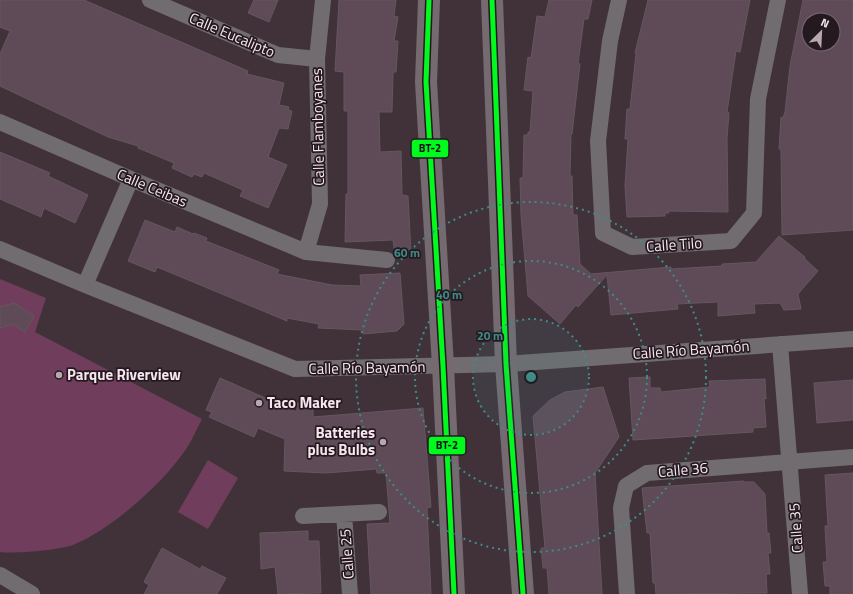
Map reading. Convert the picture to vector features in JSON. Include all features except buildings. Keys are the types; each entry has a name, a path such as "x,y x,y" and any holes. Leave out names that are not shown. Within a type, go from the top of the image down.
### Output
{"main road":[{"path":"429,0 426,82 443,366 454,594"},
{"path":"492,0 506,364 523,594"}],"street":[{"name":"Calle Eucalipto","path":"150,0 278,55 317,59"},
{"name":"Calle Flamboyanes","path":"306,252 320,204 317,59 323,0"},
{"name":"Calle Tilo","path":"619,0 610,41 598,141 603,233 632,247 732,241 754,213 758,98 778,0"},
{"name":"Calle Ceibas","path":"0,122 131,179 306,252 387,260"},
{"path":"85,285 131,179"},
{"name":"Calle Río Bayamón","path":"0,249 85,285 295,369 506,364 853,339"},
{"name":"Calle 35","path":"780,344 791,461 800,594"},
{"name":"Calle 36","path":"627,594 621,508 626,486 647,472 853,457"},
{"path":"303,516 379,512"},
{"name":"Calle 25","path":"344,514 350,594"},
{"path":"0,575 32,594"}],"shaded area":[{"name":"Parque Riverview","path":"0,279 46,298 35,332 202,419 190,443 178,460 152,489 104,528 88,538 66,547 26,552 0,552"},
{"path":"208,460 238,478 208,529 178,512"}],"transit line":[{"name":"BT-2","path":"429,0 426,82 443,366 454,594"},
{"name":"BT-2","path":"492,0 506,364 523,594"}],"place":[{"name":"Parque Riverview","path":"59,375"},
{"name":"Taco Maker","path":"259,403"},
{"name":"Batteries plus Bulbs","path":"383,442"}]}
